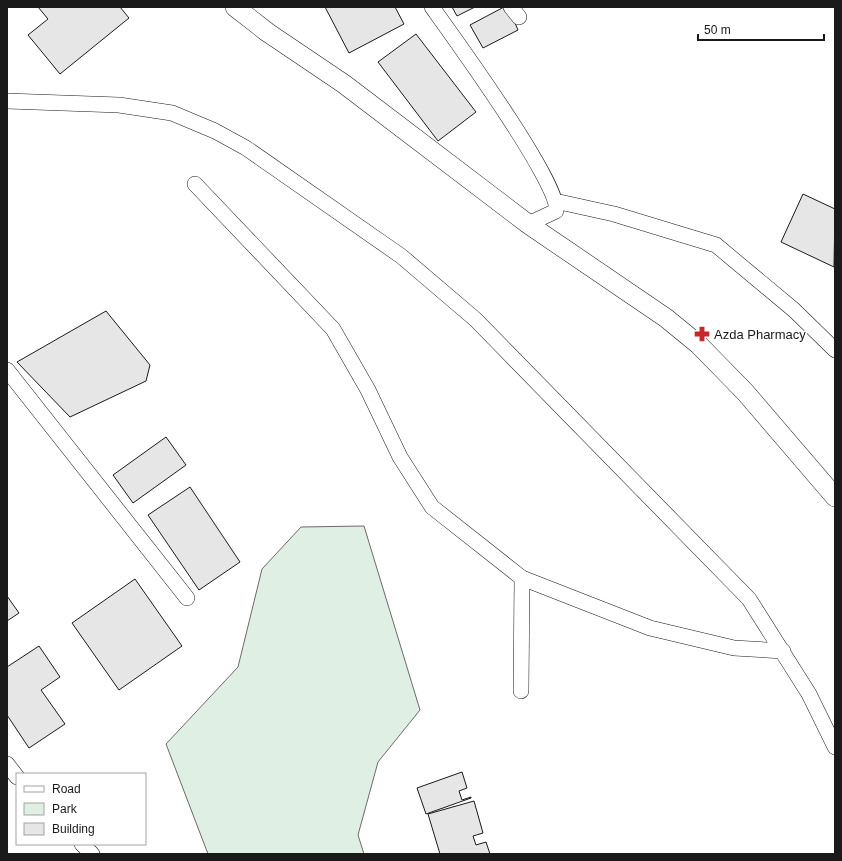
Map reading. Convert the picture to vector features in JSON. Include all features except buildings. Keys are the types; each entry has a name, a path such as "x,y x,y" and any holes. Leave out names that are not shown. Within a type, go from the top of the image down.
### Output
{"street":[{"path":"235,7 267,32 344,84 528,224 666,318 699,345 784,436 835,497"},
{"path":"432,7 482,78 519,135 541,171 555,201 556,211 528,224"},
{"path":"7,101 119,106 172,113 215,131 246,148 401,256 475,318 749,599 809,694 835,747"},
{"path":"195,184 333,329 368,390 400,457 432,507 522,578 650,628 734,648 783,651"},
{"path":"555,201 614,214 716,245 794,310 835,350"},
{"path":"7,370 187,598"},
{"path":"521,691 522,578"},
{"path":"83,845 92,854"}],"green space":[{"path":"364,526 420,710 378,762 358,835 364,854 208,854 166,744 238,667 262,569 301,527"}],"place":[{"name":"Azda Pharmacy","path":"702,334"}]}
